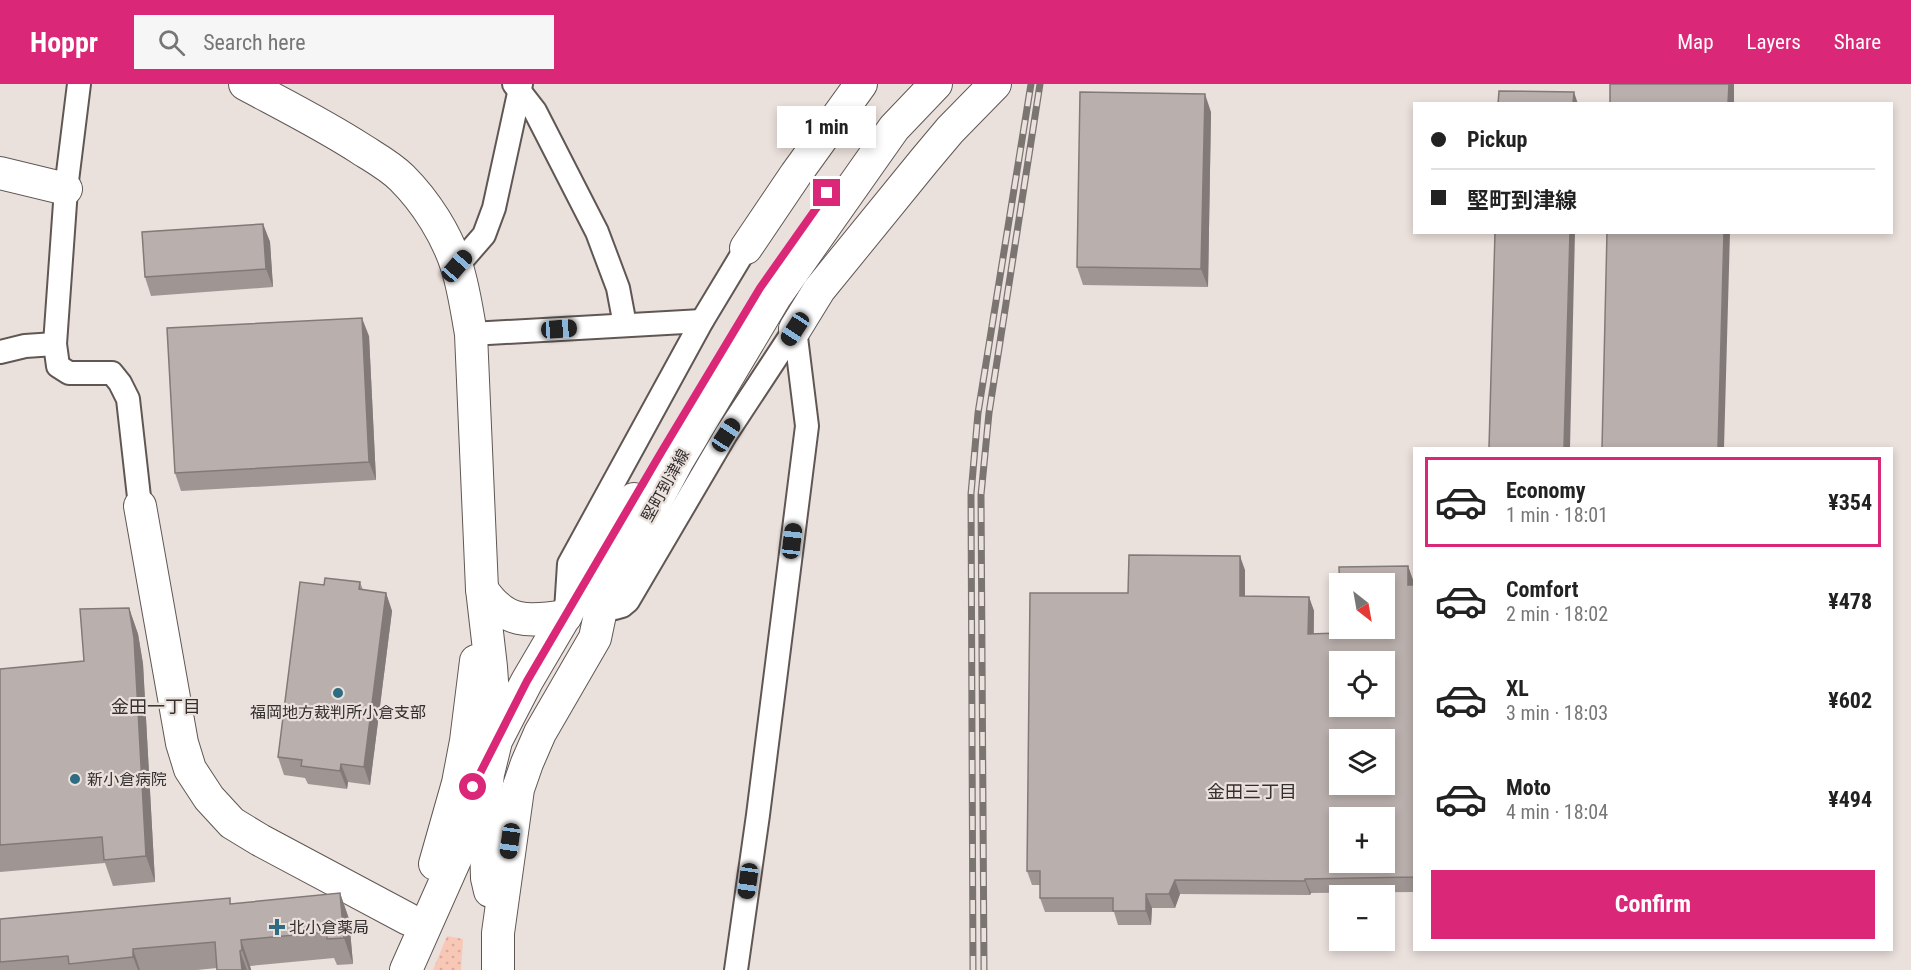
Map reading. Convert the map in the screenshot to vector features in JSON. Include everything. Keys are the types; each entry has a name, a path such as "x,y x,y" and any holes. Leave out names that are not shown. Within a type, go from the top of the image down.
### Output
{"street":[{"path":"80,84 66,189 56,344 58,366 69,373 112,373 128,399 140,506 182,743 190,769 203,789 232,823 408,919"},
{"path":"245,84 336,133 394,171 423,204 441,231 457,266 471,334 482,589 491,667 494,757 504,875"},
{"path":"482,589 496,607 516,618 536,620 566,616 569,564 702,321 746,248 861,84"},
{"name":"堅町到津線","path":"498,970 498,933 504,875 518,789 526,763 540,733 595,638 603,600 670,455 760,288 880,117 911,84"},
{"name":"堅町到津線","path":"498,933 476,838 494,757 527,681 566,616 775,297 894,128 936,84"},
{"path":"384,970 435,864 494,757 585,623 603,600 615,608 628,601 726,435 819,290 944,137 995,84"},
{"path":"457,266 484,234 494,208 518,86"},
{"path":"518,86 536,111 597,232 618,288 624,325"},
{"path":"0,173 66,189"},
{"path":"471,334 702,321"},
{"path":"736,970 807,426 795,329"},
{"path":"0,352 25,346 56,344"},
{"path":"435,864 458,783 466,741 482,589"},
{"path":"476,663 494,757"},
{"path":"435,864 444,852 476,838"},
{"path":"476,838 500,856 504,875"},
{"path":"406,970 476,838"}],"shaded area":[{"path":"447,936 463,939 461,970 433,970"}],"building":[{"path":"1610,84 1729,84 1728,102 1610,102"},
{"path":"1499,91 1574,92 1573,102 1498,102"},
{"path":"1080,92 1205,94 1201,269 1077,267"},
{"path":"263,224 266,269 145,277 142,232"},
{"path":"1495,234 1570,234 1564,447 1489,447"},
{"path":"1607,234 1724,234 1718,447 1602,447"},
{"path":"362,318 369,462 175,473 167,328"},
{"path":"1129,555 1240,556 1240,596 1309,597 1308,634 1329,633 1329,639 1395,639 1395,573 1339,573 1339,567 1408,566 1408,585 1413,585 1413,877 1305,879 1305,881 1175,880 1169,894 1146,894 1146,911 1113,911 1113,898 1040,898 1040,871 1027,871 1030,593 1128,593"},
{"name":"福岡地方裁判所小倉支部","path":"325,578 360,582 359,589 386,593 364,767 341,764 340,771 301,766 302,760 278,757 300,582 324,585"},
{"name":"新小倉病院","path":"129,608 134,638 146,856 104,860 102,837 0,845 0,669 84,661 80,609"},
{"path":"340,893 344,938 327,939 327,932 241,940 242,970 217,970 215,942 133,949 133,957 69,964 68,956 0,962 0,919 230,898 230,904"}],"railway":[{"path":"973,970 971,494 978,413 1031,84"},
{"path":"984,970 981,495 989,413 1040,84"}],"place":[{"name":"福岡地方裁判所小倉支部","path":"338,693"},
{"name":"新小倉病院","path":"75,779"},
{"name":"北小倉薬局","path":"277,927"}],"district":[{"name":"金田一丁目","path":"156,707"},
{"name":"金田三丁目","path":"1252,792"}],"route":[{"path":"473,787 527,681 662,451 760,288 827,193"}]}
